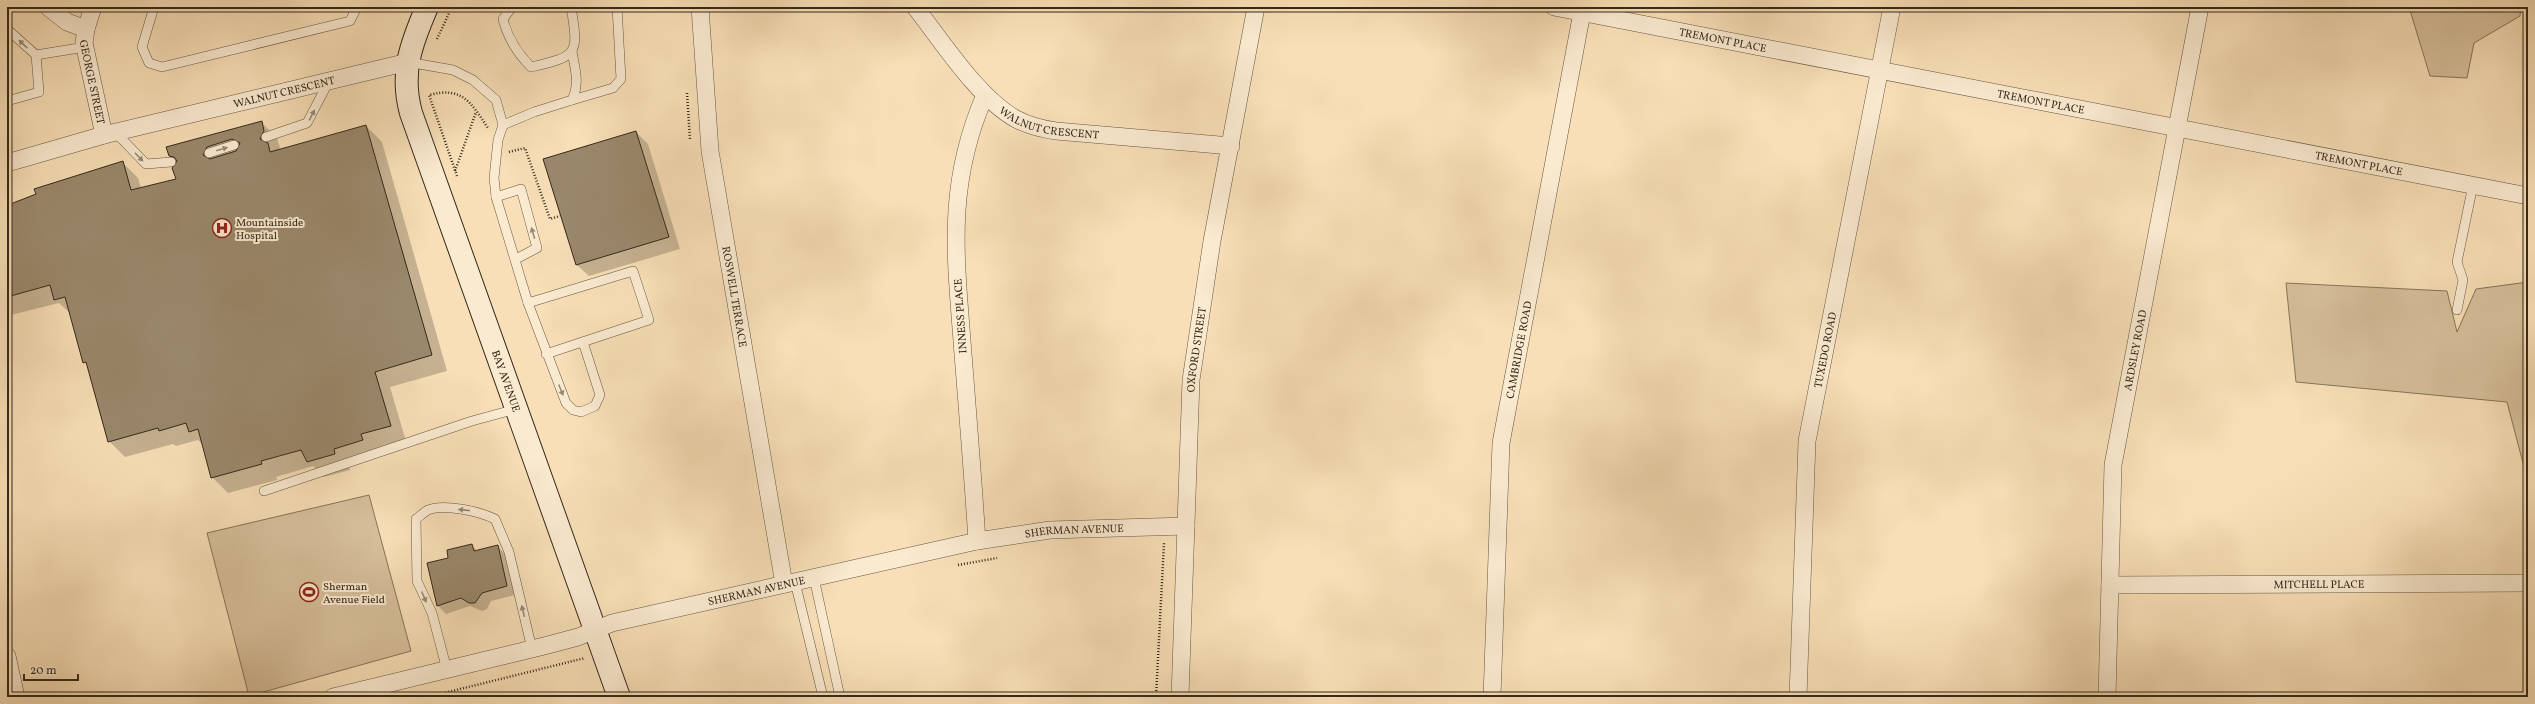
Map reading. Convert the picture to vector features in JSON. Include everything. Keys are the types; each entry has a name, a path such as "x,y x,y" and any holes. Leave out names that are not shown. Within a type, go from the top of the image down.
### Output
{"street":[{"path":"48,7 67,22 86,29"},
{"name":"GEORGE STREET","path":"93,7 86,29 85,47 110,133"},
{"path":"408,62 427,7"},
{"name":"ROSWELL TERRACE","path":"700,7 710,151 790,583"},
{"name":"WALNUT CRESCENT","path":"915,7 985,95 1014,118 1034,128 1231,146"},
{"name":"OXFORD STREET","path":"1180,697 1191,380 1212,241 1256,7"},
{"name":"TREMONT PLACE","path":"1554,7 1582,10 2528,196"},
{"name":"TUXEDO ROAD","path":"1798,697 1807,441 1881,70 1892,7"},
{"name":"ARDSLEY ROAD","path":"2107,697 2113,465 2200,7"},
{"name":"CAMBRIDGE ROAD","path":"1492,697 1501,443 1582,10"},
{"name":"WALNUT CRESCENT","path":"7,163 110,133 408,62"},
{"name":"BAY AVENUE","path":"408,62 406,82 411,113 619,697"},
{"name":"INNESS PLACE","path":"977,541 954,234 959,178 972,126 985,95"},
{"name":"SHERMAN AVENUE","path":"333,697 578,637 612,623 977,541 1050,530 1186,526"},
{"name":"MITCHELL PLACE","path":"2110,585 2528,583"},
{"path":"7,656 16,697"}],"lane":[{"path":"154,7 142,47 148,63 162,67 350,21 358,7"},
{"path":"512,7 503,19 506,32 521,57 531,67 559,61 572,52 575,46 576,36 571,7"},
{"path":"503,125 534,112 613,88 621,79 617,7"},
{"path":"7,29 36,55 39,92 7,101"},
{"path":"36,55 85,47"},
{"path":"572,52 577,78 575,94 572,100"},
{"path":"408,62 453,70 473,80 496,100 503,125 498,140 494,178 496,197 516,259 528,303 546,354 566,403 573,410 581,412 596,406 600,395 583,342"},
{"path":"266,137 307,123 330,80"},
{"path":"110,133 146,164 171,162"},
{"path":"209,153 234,145"},
{"path":"2457,310 2463,280 2457,262 2473,185"},
{"path":"496,197 521,189 537,248 516,259"},
{"path":"528,303 633,271 649,320 546,354"},
{"path":"264,491 472,420 516,409"},
{"path":"447,670 432,613 417,580 416,519 429,510 452,509 481,512 495,519 509,552 532,649"},
{"path":"814,578 840,697"},
{"path":"790,583 823,697"}],"path":[{"path":"437,39 452,7"},
{"path":"686,87 690,142"},
{"path":"458,179 429,95 438,92 458,93 476,111 491,131"},
{"path":"455,172 476,111"},
{"path":"506,151 508,153 525,148 550,219 560,216"},
{"path":"1156,543 1164,542 1156,697"},
{"path":"957,565 1002,556"},
{"path":"428,697 585,658 587,664"}],"shaded area":[{"path":"2409,7 2521,7 2520,16 2474,43 2467,78 2430,76"},
{"path":"2528,282 2528,482 2507,402 2296,382 2286,283 2447,291 2457,332 2476,289"},
{"name":"Sherman Avenue Field","path":"369,495 411,651 249,696 207,533"}],"building":[{"name":"Mountainside Hospital","path":"262,121 264,131 260,139 268,143 270,152 366,125 432,355 375,372 391,426 361,434 363,440 334,449 335,454 307,462 301,450 261,461 262,464 211,478 198,429 189,432 186,423 159,431 158,428 108,442 86,362 83,363 65,297 54,300 50,285 7,297 8,205 36,194 34,189 123,161 131,190 176,179 172,168 177,161 174,157 169,156 166,147","holes":["232,139 240,143 236,151 210,159 203,155 207,147"]},
{"path":"636,131 669,237 576,265 543,159"},
{"path":"472,544 474,551 498,545 507,586 482,593 475,603 469,603 461,598 437,606 427,563 448,558 447,550"}],"place":[{"name":"Mountainside Hospital","path":"222,228"},
{"name":"Sherman Avenue Field","path":"309,592"}]}
